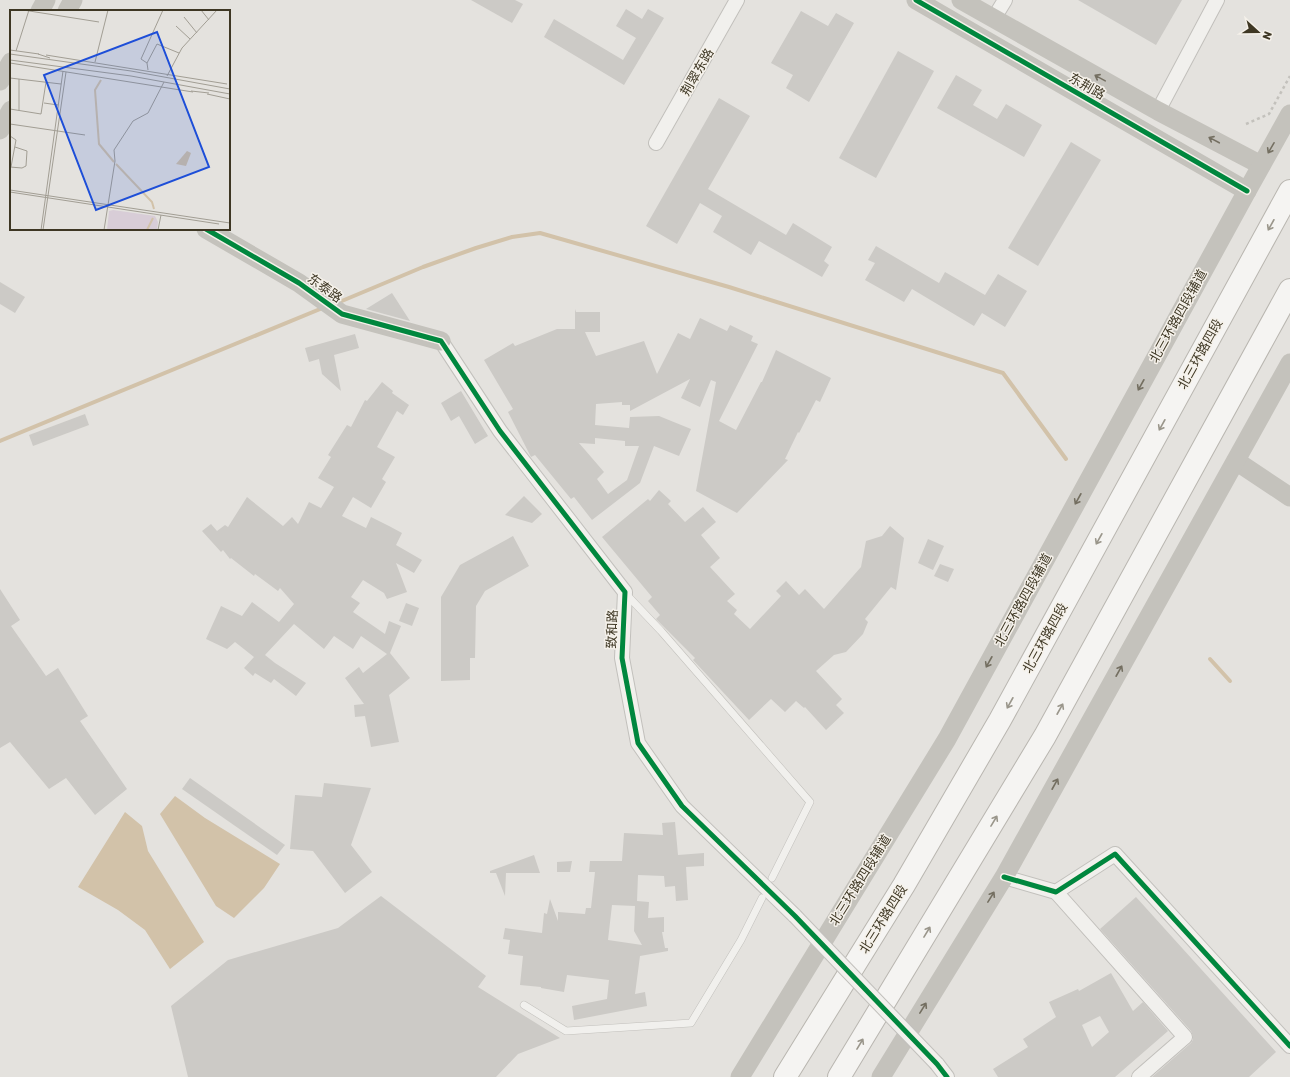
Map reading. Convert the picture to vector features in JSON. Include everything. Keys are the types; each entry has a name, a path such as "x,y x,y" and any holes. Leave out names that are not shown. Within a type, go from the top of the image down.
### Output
{"highway":[{"name":"北三环路四段","path":"785,1077 904,885 1000,720 1290,191"},
{"path":"839,1077 1045,736 1290,290"}],"main road":[{"path":"41,10 46,0"},
{"path":"68,10 73,0"},
{"name":"东荆路","path":"916,0 1247,191"},
{"name":"东荆路","path":"961,0 1158,111 1261,165"},
{"path":"0,81 10,64"},
{"name":"北三环路四段辅道","path":"740,1077 947,739 1290,114"},
{"name":"东泰路","path":"208,230 299,283 342,314 441,341"},
{"path":"881,1077 1004,877 1290,363"},
{"path":"1236,460 1290,497"}],"street":[{"name":"荆翠东路","path":"656,143 737,0"},
{"path":"994,18 1005,0"},
{"path":"1158,111 1217,0"},
{"name":"致和路","path":"441,341 500,431 625,592 622,658 638,744 682,806 795,916 937,1064 946,1077"},
{"path":"1056,892 1115,854 1290,1046"},
{"path":"1004,877 1056,892 1185,1036 1139,1077"}],"lane":[{"path":"625,592 661,631 810,802 772,878"},
{"path":"524,1005 566,1031 691,1023 741,940 762,898"}],"path":[{"path":"1246,124 1269,114 1290,76"}],"shaded area":[{"path":"175,796 205,818 280,864 264,888 234,918 216,906 160,814"},
{"path":"125,812 142,826 148,851 204,942 170,969 145,930 118,910 78,887"}],"building":[{"path":"471,0 515,0 523,4 512,23"},
{"path":"1078,0 1182,0 1156,45"},
{"path":"626,9 642,19 648,9 664,18 624,85 544,37 554,19 623,60 636,38 616,26"},
{"path":"801,11 828,26 836,13 854,23 809,102 786,88 793,75 771,63"},
{"path":"898,51 934,71 876,178 839,158"},
{"path":"956,75 982,90 973,105 997,119 1006,104 1042,125 1024,157 937,108"},
{"path":"719,98 750,116 708,189 786,235 793,223 832,247 824,261 829,265 822,277 759,241 751,255 713,232 722,216 700,203 677,244 646,226"},
{"path":"1071,142 1101,160 1038,266 1008,248"},
{"path":"876,246 939,283 945,272 985,295 998,274 1027,291 1005,327 982,313 974,326 912,289 904,302 865,280 875,263 868,260"},
{"path":"0,282 25,297 15,313 0,304"},
{"path":"392,293 410,321 366,309"},
{"path":"575,309 576,312 600,312 600,332 585,332 596,356 644,341 657,374 678,333 690,339 700,318 727,331 730,325 753,336 751,341 758,344 719,421 736,430 762,382 776,350 831,378 820,402 816,400 799,433 798,432 785,459 788,460 737,513 696,491 716,382 711,380 700,407 681,398 690,379 630,411 630,405 622,405 622,402 596,404 595,425 629,428 630,417 659,416 691,429 679,456 654,446 640,483 592,520 574,497 571,499 535,455 531,457 508,412 513,409 484,360 513,343 515,346 557,329 575,329","holes":["595,438 625,441 625,446 639,446 627,480 608,494 597,479 604,472 579,443 595,444"]},
{"path":"355,334 359,348 334,355 341,391 322,374 319,359 309,362 305,348"},
{"path":"382,382 393,391 392,393 409,405 403,415 397,411 377,447 395,457 382,479 386,482 371,508 353,497 342,516 366,528 371,517 402,533 396,545 422,560 414,573 396,563 407,592 387,599 384,593 363,580 351,597 360,603 353,612 385,634 389,621 401,626 390,653 410,678 389,695 399,742 371,747 365,716 355,717 354,705 364,704 345,678 359,667 363,673 387,654 361,636 353,649 334,636 324,649 294,624 265,655 306,683 296,696 274,679 271,683 255,673 253,676 244,668 254,657 235,642 227,649 206,639 221,606 242,616 252,602 279,622 294,604 280,588 278,591 255,574 254,576 231,558 230,559 223,550 221,552 202,531 211,524 217,531 225,525 228,527 247,497 283,526 292,517 298,524 309,502 321,508 334,487 318,478 331,457 328,455 347,425 351,427 365,400 367,401"},
{"path":"461,391 488,436 475,444 459,416 451,421 441,403"},
{"path":"85,414 89,425 33,446 29,435"},
{"path":"659,490 671,501 668,504 685,522 703,507 716,522 701,535 720,558 710,567 735,594 727,601 737,610 734,614 750,629 781,596 776,591 786,581 799,595 805,589 824,609 861,567 866,541 882,536 890,526 904,538 896,590 891,587 865,619 868,622 863,634 846,652 834,655 816,671 842,699 836,705 844,713 826,730 805,707 804,708 796,701 785,712 771,699 749,720 693,660 695,658 656,619 660,615 648,601 652,597 602,537 648,499 650,501"},
{"path":"524,496 542,514 532,523 505,515"},
{"path":"513,536 529,566 485,591 476,606 475,658 470,658 470,680 441,681 441,597 460,565"},
{"path":"928,539 944,546 933,570 918,563"},
{"path":"940,564 954,569 948,582 934,576"},
{"path":"0,589 20,620 11,626 46,676 58,668 88,716 80,721 127,789 95,815 66,778 49,789 10,742 0,748"},
{"path":"406,603 419,608 412,626 399,621"},
{"path":"190,778 285,845 277,855 182,789"},
{"path":"324,783 371,788 351,845 372,872 345,893 313,851 290,849 295,795 322,797"},
{"path":"675,822 678,855 704,853 704,866 686,867 688,900 676,901 675,886 665,887 664,876 638,875 637,901 649,902 648,918 664,917 664,932 662,932 665,948 668,948 668,951 640,956 635,994 645,992 647,1006 574,1020 572,1006 607,999 609,980 567,975 564,992 541,987 520,985 523,956 508,954 510,940 503,939 505,928 542,933 544,913 547,914 550,899 558,921 558,912 585,914 586,908 591,908 595,872 589,872 590,861 622,861 624,833 663,835 662,823","holes":["612,905 635,906 634,931 642,945 608,940"]},
{"path":"534,855 540,873 506,873 505,896 496,873 490,873 490,871"},
{"path":"572,861 570,872 557,872 557,862"},
{"path":"381,896 486,976 478,987 560,1038 518,1054 496,1077 188,1077 171,1006 228,960 338,928"},
{"path":"1136,897 1276,1052 1249,1077 1152,1077 1191,1043 1193,1036 1191,1031 1100,929"},
{"path":"1111,973 1133,1011 1143,1002 1168,1031 1115,1077 998,1077 993,1069 1028,1047 1023,1039 1056,1017 1049,1002 1078,989 1079,991","holes":["1100,1016 1109,1032 1092,1047 1082,1025"]}],"waterway":[{"path":"337,303 423,267 476,248 512,237 540,233 729,287 1003,373 1066,459"},
{"path":"0,441 325,307"},
{"path":"1210,659 1230,681"}],"cycle path":[{"path":"916,0 1247,191"},
{"path":"208,230 299,283 342,314 441,341 500,431 625,592 622,658 638,743 682,806 795,916 937,1064 947,1077"},
{"path":"1004,877 1056,892 1115,854 1290,1046"}]}
